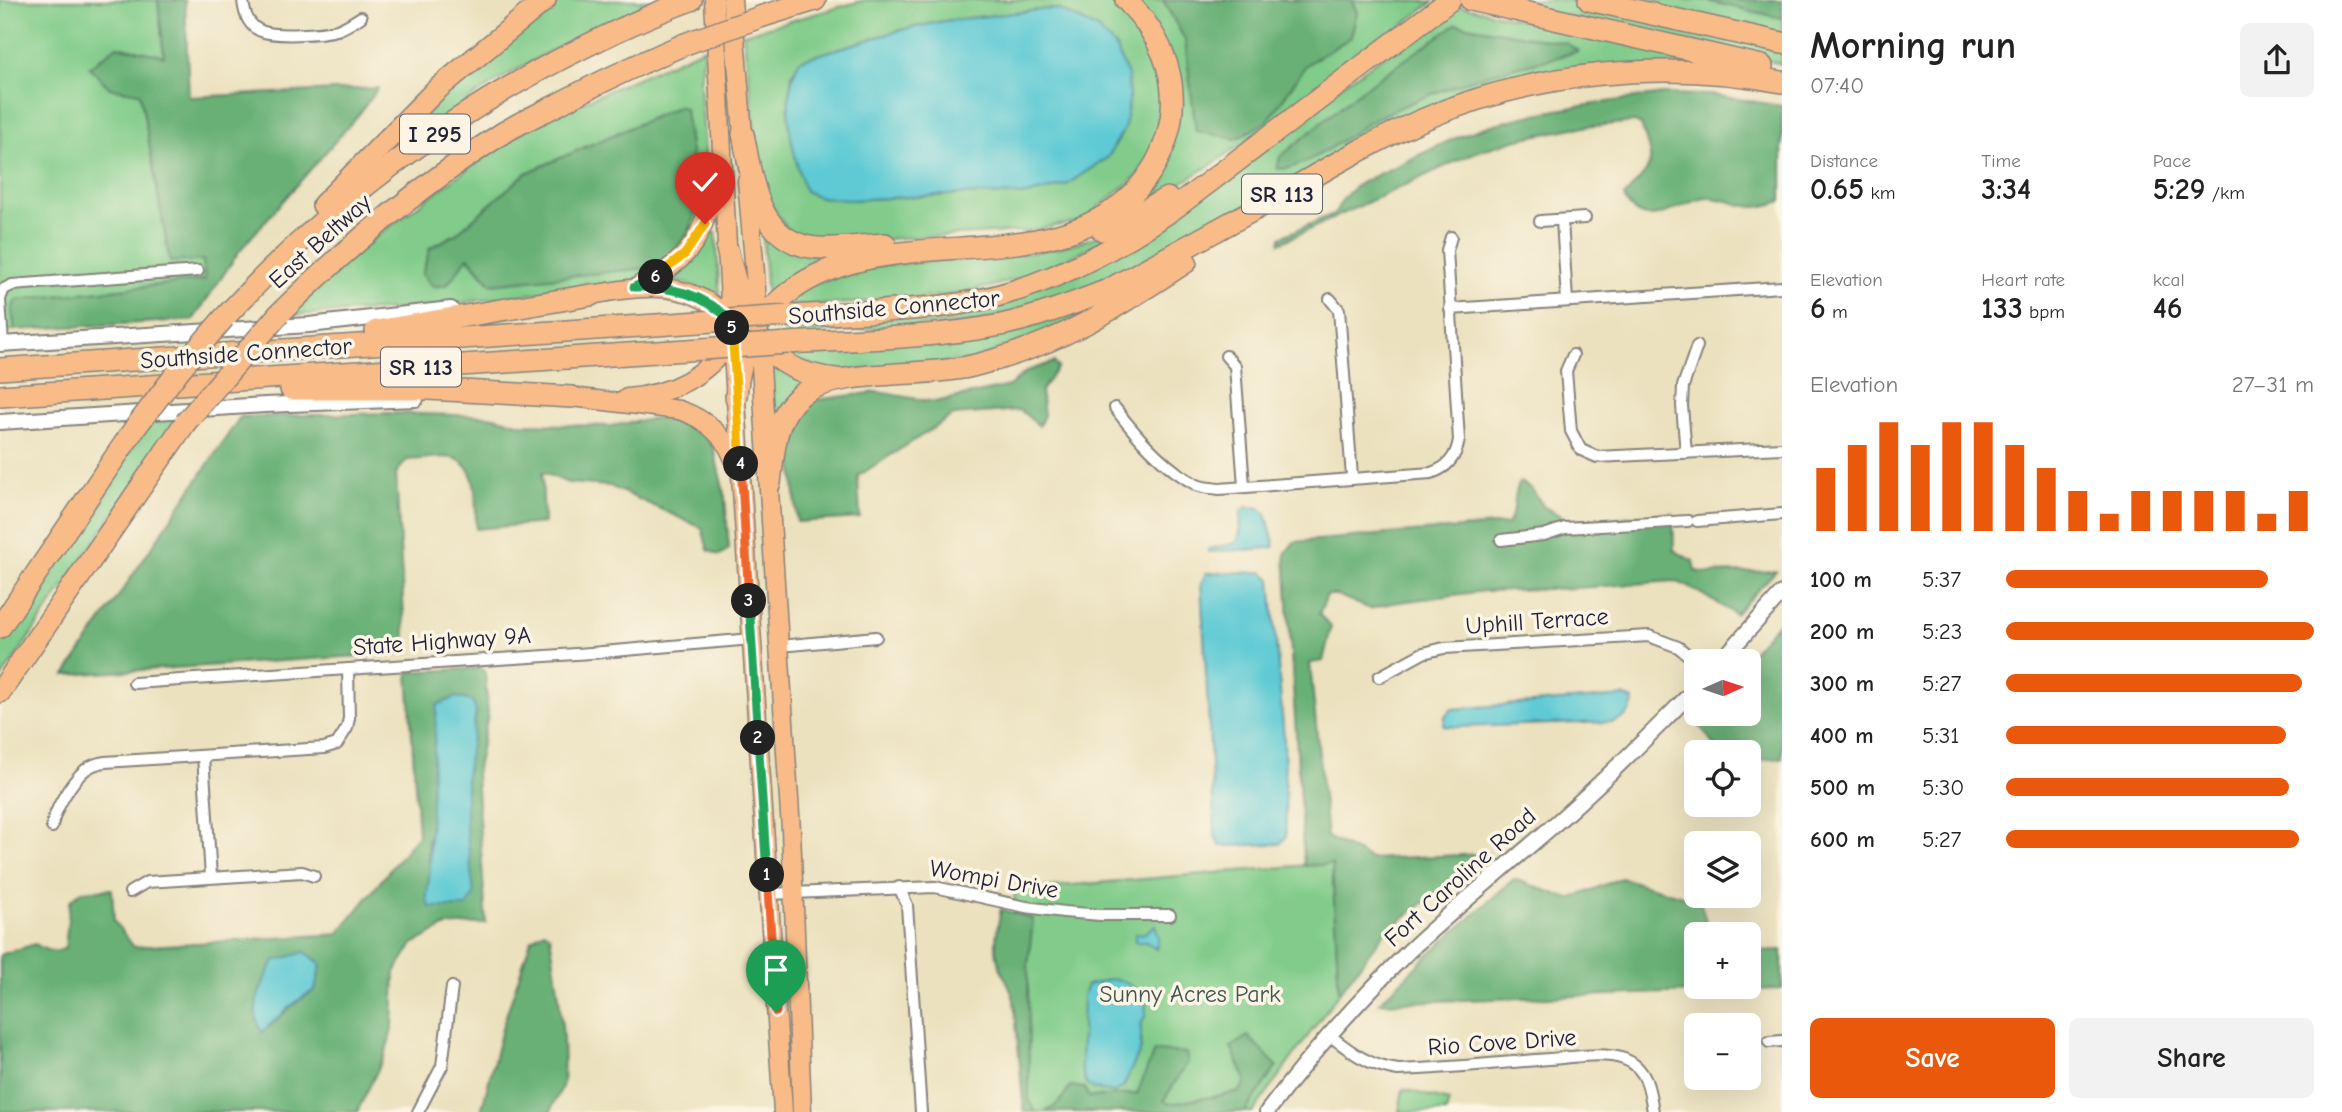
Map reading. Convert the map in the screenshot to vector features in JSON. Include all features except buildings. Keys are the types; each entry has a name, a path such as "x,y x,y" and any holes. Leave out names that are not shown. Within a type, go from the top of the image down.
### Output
{"highway":[{"path":"242,298 281,247 388,136 435,91 545,0"},
{"name":"East Beltway","path":"0,692 185,423 279,314 330,263 372,227 423,187 504,132 615,75 685,44 815,0"},
{"path":"746,331 796,285 841,264 905,253 1019,242 1083,227 1109,215 1121,205 1152,171 1169,131 1172,110 1172,90 1165,58 1147,23 1126,0"},
{"name":"Southside Connector","path":"0,369 958,303 1029,285 1108,251 1138,234 1450,0"},
{"path":"1471,0 1782,71"},
{"path":"1589,0 1782,43"},
{"name":"East Beltway","path":"0,627 135,428 180,369 242,298 291,250 362,187 442,129 563,57 686,1"},
{"name":"Southside Connector","path":"0,396 961,331 1003,324 1066,307 1108,290 1337,163 1411,125 1450,109 1518,89 1619,73 1717,73 1782,82"},
{"path":"743,134 760,205 766,218 777,231 798,244 821,247 1055,234"},
{"path":"746,331 776,358 794,368 821,377 842,379 951,371 990,362 1045,344 1119,306 1337,163"},
{"path":"841,264 1027,249 1057,243 1123,222 1152,208 1203,176 1231,165"},
{"path":"727,249 746,331 736,397"},
{"path":"307,347 338,337 591,295"},
{"path":"770,483 778,428 785,412 793,401 810,389 842,379"},
{"path":"141,386 428,389 572,397"}],"main road":[{"path":"713,0 727,249"},
{"path":"732,0 755,273 746,331 765,414 770,483 794,893 802,1112"},
{"path":"634,287 665,272 695,242 705,224 722,155"},
{"path":"591,295 634,287 657,286 693,295 720,310 746,331"},
{"path":"602,400 650,395 678,386 697,375 746,331"},
{"path":"572,397 689,413 709,425 719,435 734,458 743,498"},
{"path":"736,397 783,1112"},
{"path":"736,397 749,440 760,622 763,633 780,646"},
{"path":"752,639 768,652 774,668 787,762"}],"street":[{"path":"243,0 243,10 250,23 260,31 276,34 334,31 361,17"},
{"path":"1540,221 1585,218"},
{"path":"1562,220 1567,301"},
{"path":"1115,408 1135,433 1161,458 1199,486 1219,489 1431,473 1441,470 1453,458 1458,440 1447,250 1451,237"},
{"path":"1,344 1,296 12,285 198,271"},
{"path":"1450,309 1782,287"},
{"name":"Southside Connector","path":"1,344 309,325 524,299 591,295"},
{"path":"1330,299 1339,310 1352,477"},
{"path":"1685,453 1682,406 1684,386 1697,346"},
{"path":"1573,355 1566,371 1571,431 1575,442 1587,453 1597,457 1782,448"},
{"path":"1226,356 1235,366 1244,486"},
{"path":"0,422 335,402 572,397"},
{"path":"1501,540 1544,535 1564,528 1782,514"},
{"path":"1732,649 1782,593"},
{"name":"Uphill Terrace","path":"1379,677 1423,653 1444,649 1649,636 1662,639 1684,652"},
{"path":"780,646 876,637"},
{"name":"State Highway 9A","path":"134,683 591,653 752,639"},
{"path":"52,827 54,813 83,771 93,765 105,762 324,748 337,744 347,728 349,718 348,668"},
{"name":"Fort Caroline Road","path":"1267,1112 1328,1034 1413,947 1590,791 1684,700"},
{"path":"203,756 211,877"},
{"path":"130,892 148,882 302,872 314,876"},
{"path":"899,887 907,905 921,1112"},
{"name":"Wompi Drive","path":"769,894 935,887 1026,907 1064,912 1170,915"},
{"path":"418,1112 442,1066 452,987"},
{"name":"Rio Cove Drive","path":"1328,1034 1362,1059 1398,1070 1585,1057 1624,1058 1645,1076 1653,1112"},
{"path":"1769,1042 1782,1041"}],"green space":[{"path":"0,0 158,0 164,57 117,46 110,88 140,92 170,261 203,260 205,280 17,300 12,310 15,330 0,331"},
{"path":"158,0 185,0 189,97 378,88 360,113 240,250 193,320 15,330 12,310 16,300 205,280 203,260 170,262 140,93 110,88 89,67 117,46 164,56"},
{"path":"551,0 662,0 586,33 511,73 449,114 344,191 378,152"},
{"path":"865,0 1119,0 1145,27 1168,89 1150,165 1082,221 1027,231 831,242 790,233 763,193 743,34","holes":["1059,10 1096,28 1116,48 1125,127 1108,157 1066,185 1026,195 967,194 850,200 789,100 792,74 800,60 901,30 944,21"]},
{"path":"1134,0 1163,0 1185,39 1196,131 1268,121 1306,65 1351,37 1357,12 1351,0 1433,2 1247,141 1169,190 1129,211 1176,114"},
{"path":"1163,0 1351,0 1357,12 1351,37 1306,65 1268,121 1236,139 1196,131 1185,40"},
{"path":"1493,0 1567,0 1782,49 1782,64"},
{"path":"1622,0 1703,0 1782,18 1782,38"},
{"path":"1703,0 1782,0 1782,18"},
{"path":"1457,5 1693,59 1692,63 1495,86 1064,300 972,322 785,335 784,324 1059,281"},
{"path":"1456,24 1566,43 1578,51 1451,87 1373,120 1303,163 1277,169 1280,157 1356,94"},
{"path":"705,48 700,82 707,181 703,210 678,256 635,281 419,308 290,315 369,242 456,177 551,116","holes":["679,106 491,284 467,257 430,248 456,234 526,173"]},
{"path":"1663,94 1713,95 1782,106 1782,201 1755,207 1707,198 1663,214 1641,215 1632,209 1624,197 1647,170 1650,158 1641,125 1635,122 1574,128 1518,139 1476,152 1280,243 1281,237 1335,213 1340,203 1362,182 1471,132 1537,114"},
{"path":"679,106 685,109 698,204 689,232 670,256 648,268 491,284 468,257 447,285 433,287 422,274 430,248 456,234 526,173"},
{"path":"762,225 831,258 798,273 767,299"},
{"path":"708,231 716,233 720,301 694,286 666,278"},
{"path":"1109,233 1103,240 1046,268 982,288 924,298 778,307 798,289 872,266 1017,255 1058,248"},
{"path":"1097,304 1104,309 972,360 833,373 781,353"},
{"path":"768,362 807,382 773,420"},
{"path":"1054,362 1058,367 1041,391 1044,415 1039,426 1020,410 954,415 858,476 860,518 797,522 791,439 814,400 878,392 935,402 1009,386 1027,371"},
{"path":"390,413 489,416 522,424 610,426 664,417 695,427 713,446 725,497 729,549 719,555 708,550 702,528 610,486 568,483 542,472 544,523 476,529 475,488 468,469 462,462 448,457 407,460 396,473 406,653 65,675 240,417"},
{"path":"178,419 0,680 0,638 151,420"},
{"path":"1520,482 1531,488 1544,507 1570,521 1673,513 1674,550 1693,561 1695,571 1776,571 1735,614 1688,586 1674,581 1485,591 1392,603 1370,609 1337,595 1327,595 1319,614 1331,627 1323,661 1310,663 1327,837 1370,859 1488,854 1385,932 1339,993 1332,864 1304,866 1285,554 1294,542 1507,524 1513,512"},
{"path":"1782,619 1782,758 1761,760 1761,740 1711,740 1700,726 1761,726 1761,649 1754,649"},
{"path":"481,668 485,673 488,714 476,774 486,923 446,926 413,944 395,972 393,1026 385,1055 357,1112 0,1112 0,955 35,944 53,951 65,948 70,901 82,891 112,889 114,921 134,947 338,934 418,835 408,672","holes":["476,712 466,776 466,827 427,901 430,873 428,840","321,964 315,990 300,999 262,1032"]},
{"name":"Sunny Acres Park","path":"1332,863 1339,993 1253,1112 1024,1112 1014,890"},
{"path":"1621,878 1684,896 1684,908 1702,908 1706,922 1684,922 1684,992 1379,1003 1428,955 1514,879 1570,899"},
{"path":"1001,909 1033,919 1028,965 1029,1100 1035,1112 1024,1112 1014,1000 998,962 996,939"},
{"path":"544,931 550,935 560,1008 564,1064 562,1086 551,1112 481,1112 503,1025 531,940"},
{"path":"1782,950 1782,989 1761,990 1761,951"},
{"path":"1248,1036 1277,1066 1245,1112 1044,1112 1063,1098 1070,1086 1084,1088 1089,1097 1137,1094 1154,1051 1186,1053 1188,1062 1164,1100 1169,1104 1239,1092 1246,1081 1231,1047"},
{"path":"1403,1089 1449,1101 1446,1112 1399,1112"}],"water":[{"path":"1059,10 1097,28 1116,48 1128,76 1129,98 1125,127 1108,157 1066,185 1026,195 967,194 850,200 819,197 805,191 792,142 788,108 793,75 800,60 901,30 944,21"},
{"path":"1247,507 1259,508 1266,514 1275,546 1208,552 1208,549 1236,543 1240,533 1241,511"},
{"path":"1263,572 1271,579 1284,738 1286,837 1280,844 1220,846 1215,836 1201,584 1206,573"},
{"path":"1624,696 1633,700 1631,708 1624,717 1613,722 1444,726 1445,716 1451,709"},
{"path":"456,697 472,701 476,711 466,776 466,826 474,894 466,907 430,907 427,894 437,705"},
{"path":"1155,925 1159,937 1156,949 1146,942 1135,942 1135,934 1145,933"},
{"path":"305,952 321,964 315,990 262,1032 256,1005 261,987 274,961"},
{"path":"1111,979 1125,982 1145,996 1146,1014 1141,1025 1141,1049 1123,1087 1114,1092 1094,1089 1086,1084 1081,1068 1083,996 1087,985"}],"route":[{"path":"705,224 695,242 675,264 634,287 657,286 693,295 720,310 732,322 776,1012"}]}
